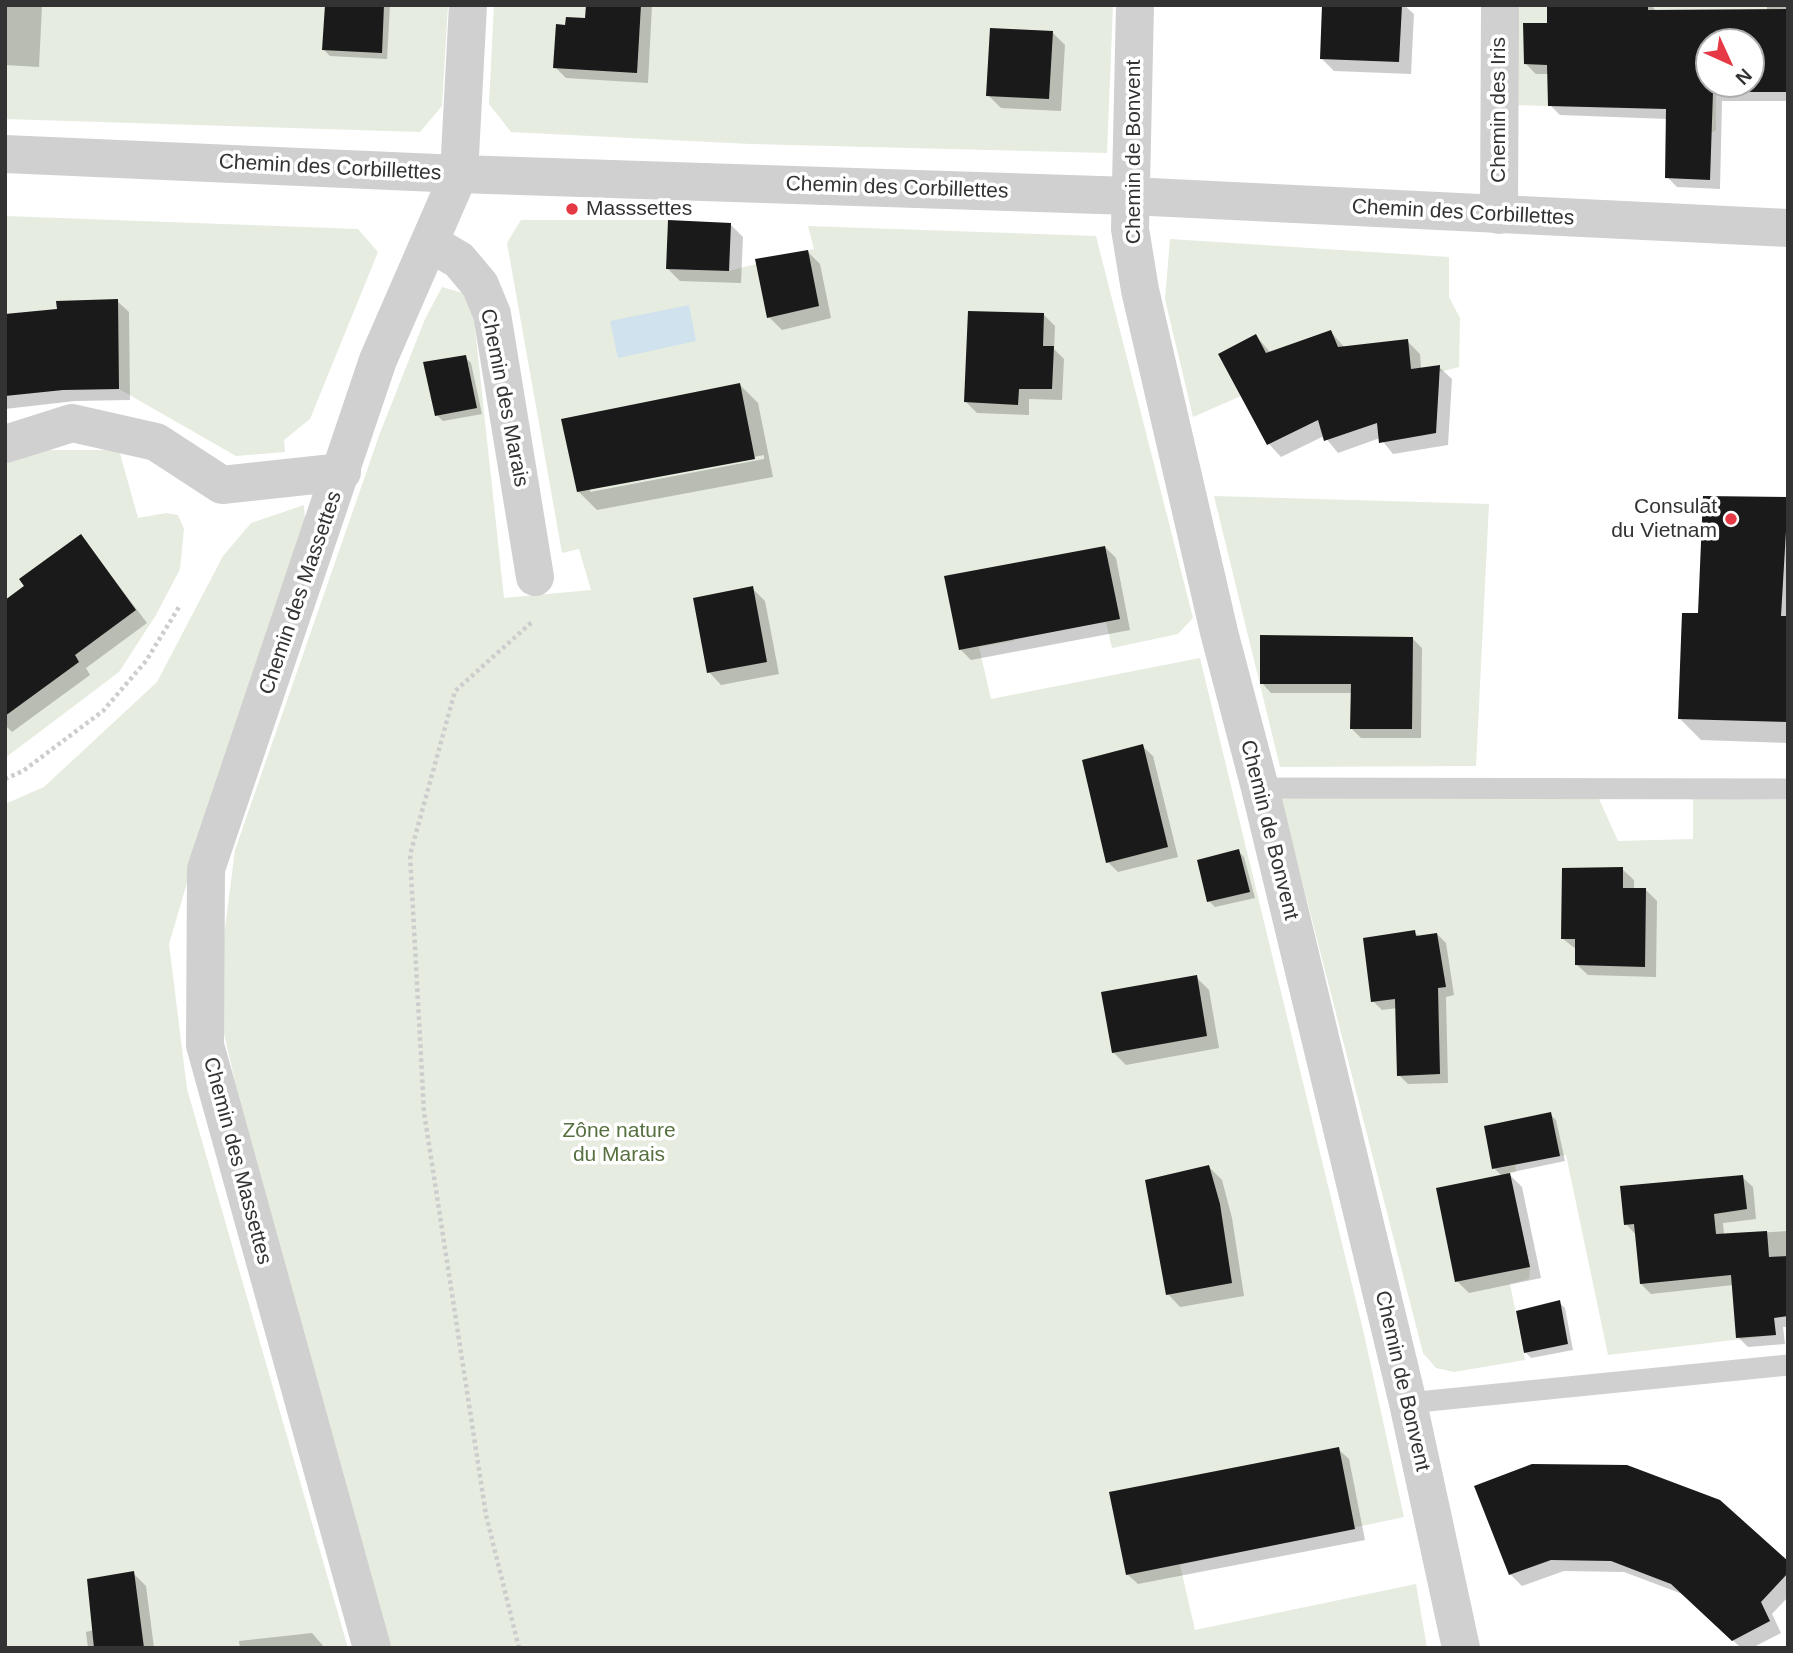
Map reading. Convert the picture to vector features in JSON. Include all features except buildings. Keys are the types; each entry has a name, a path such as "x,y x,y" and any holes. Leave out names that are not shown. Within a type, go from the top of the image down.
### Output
{"street":[{"path":"459,174 468,5"},
{"name":"Chemin de Bonvent","path":"1135,5 1130,229 1140,290 1219,632 1260,788 1408,1403 1461,1648"},
{"name":"Chemin des Iris","path":"1499,215 1500,5"},
{"name":"Chemin des Corbillettes","path":"5,154 459,174 1130,197 1788,228"},
{"name":"Chemin des Massettes","path":"372,1648 205,1045 206,869 378,360 459,174"},
{"name":"Chemin des Marais","path":"430,243 459,260 480,285 492,314 535,577"},
{"name":"Chemin des Massettes","path":"5,444 72,423 156,442 222,485 342,472"}],"lane":[{"path":"1260,788 1788,789"},
{"path":"1408,1403 1788,1365"}],"path":[{"path":"519,1648 486,1515 424,1112 410,855 454,691 535,619 535,577"},
{"path":"5,779 23,771 103,711 146,661 179,607"}],"green space":[{"path":"5,5 448,5 442,106 420,132 5,119"},
{"path":"494,5 1113,5 1107,153 751,144 511,132 489,104"},
{"path":"1515,5 1788,5 1788,9 1743,28 1695,28 1695,77 1680,24 1547,23 1548,106 1514,105"},
{"path":"1701,98 1716,98 1716,130 1711,133"},
{"path":"5,216 358,229 378,252 310,419 284,440 285,452 236,456 119,389 52,390 5,314"},
{"name":"Zône nature du Marais","path":"521,220 668,220 666,269 729,271 814,249 808,226 1096,236 1193,618 1178,634 1112,648 1106,622 1065,629 1002,580 1014,641 979,647 991,699 1200,658 1364,1334 1404,1517 1180,1565 1195,1630 1416,1584 1427,1648 387,1648 272,1246 216,998 235,850 380,433 425,319 442,287 463,293 474,319 504,598 591,590 579,549 562,553 507,243"},
{"path":"1170,239 1449,257 1449,297 1460,318 1459,367 1440,372 1439,365 1411,369 1342,359 1331,330 1294,343 1270,361 1256,334 1218,354 1241,396 1193,417 1165,299"},
{"path":"45,450 119,450 138,518 166,513 178,515 184,529 180,569 156,615 119,672 5,758 5,464"},
{"path":"1214,496 1489,504 1476,766 1280,767"},
{"path":"304,505 306,535 197,849 169,944 187,1089 348,1648 5,1648 5,804 44,787 157,682 223,556 251,523"},
{"path":"1280,795 1599,799 1618,841 1693,839 1693,798 1788,800 1788,1256 1769,1258 1776,1335 1608,1355 1566,1155 1515,1165 1516,1172 1510,1173 1530,1267 1529,1279 1510,1284 1525,1360 1454,1372 1436,1368 1423,1353"}],"water":[{"path":"689,305 696,341 618,358 610,321"}],"place":[{"name":"Masssettes","path":"572,209"},
{"name":"Consulat du Vietnam","path":"1731,519"}]}
